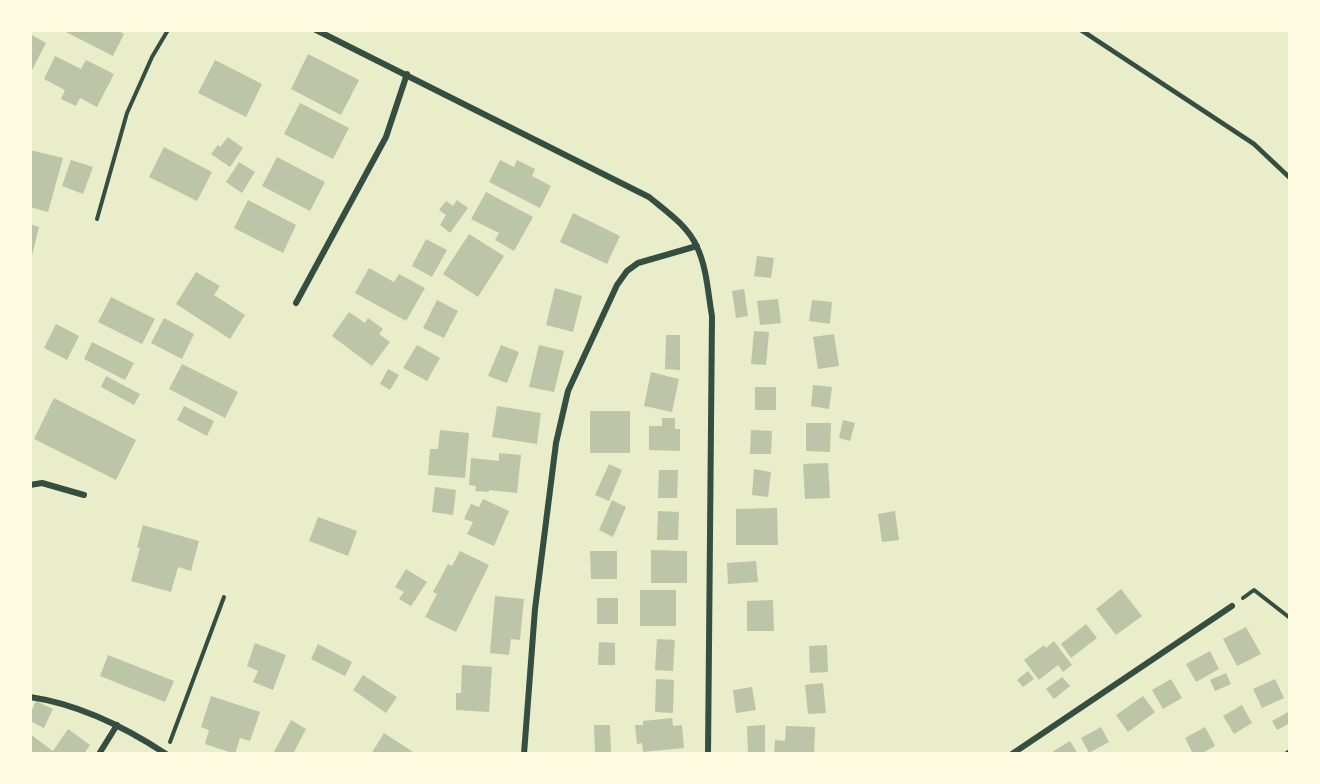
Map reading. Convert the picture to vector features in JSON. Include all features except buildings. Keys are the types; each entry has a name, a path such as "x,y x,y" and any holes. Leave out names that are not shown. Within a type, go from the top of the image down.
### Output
{"street":[{"path":"316,30 649,197 677,220 697,246 705,272 712,316 708,754"},
{"path":"296,303 386,137 407,74"},
{"path":"524,754 537,597 556,443 568,391 617,285 627,271 639,263 697,246"},
{"path":"30,485 42,483 84,495"},
{"path":"1012,754 1232,606"},
{"path":"30,697 55,700 117,725 165,754"},
{"path":"99,754 117,725"}],"lane":[{"path":"1081,30 1254,144 1290,178"}],"path":[{"path":"97,219 127,113 152,57 168,30"},
{"path":"1232,606 1254,590 1290,618"},
{"path":"165,754 224,597"}]}
